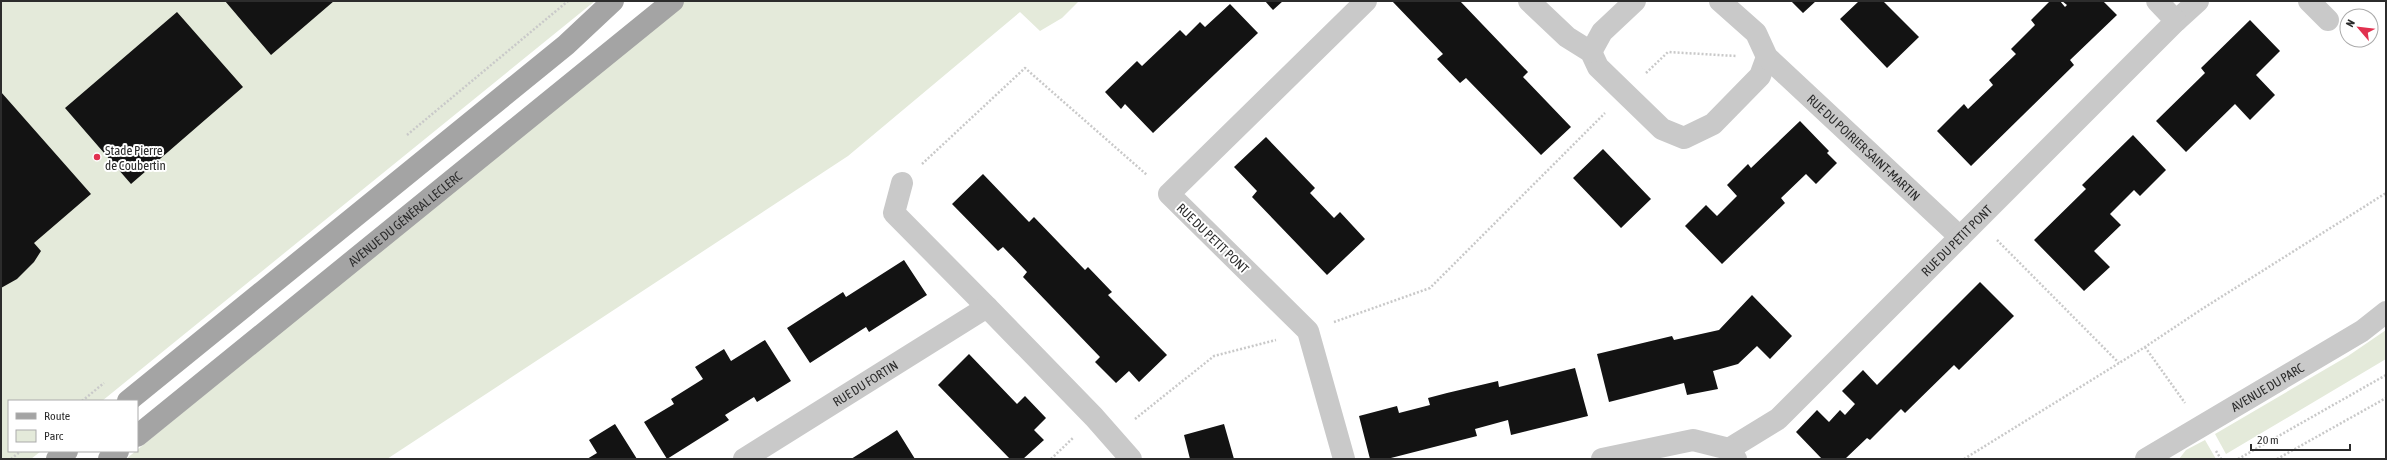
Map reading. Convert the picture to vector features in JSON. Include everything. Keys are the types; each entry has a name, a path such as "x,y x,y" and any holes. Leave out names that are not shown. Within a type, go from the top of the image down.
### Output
{"main road":[{"path":"129,400 566,45 613,1"},
{"name":"AVENUE DU GÉNÉRAL LECLERC","path":"138,435 673,1"},
{"path":"57,459 66,452"},
{"path":"109,459 117,452"}],"street":[{"name":"RUE DU PETIT PONT","path":"1344,459 1308,331 1169,194 1366,1"},
{"path":"1529,1 1567,37 1591,52 1598,67 1624,94 1662,129 1684,138 1713,124 1760,76 1767,58"},
{"path":"1591,52 1602,32 1635,1"},
{"name":"RUE DU POIRIER SAINT-MARTIN","path":"1720,1 1756,34 1767,58 1960,237"},
{"path":"2157,1 2176,21"},
{"name":"RUE DU PETIT PONT","path":"1602,459 1693,440 1733,454 1778,419 2176,21 2198,1"},
{"path":"2309,1 2328,20"},
{"path":"902,183 894,213 1094,417 1131,459"},
{"name":"RUE DU FORTIN","path":"744,459 987,307"},
{"name":"AVENUE DU PARC","path":"2146,459 2362,331 2386,312"}],"path":[{"path":"1111,438 1214,356 1308,331 1430,288 1668,52 1767,58"},
{"path":"902,183 1025,68 1169,194"},
{"path":"1964,459 2119,363 2386,193"},
{"path":"1977,220 2119,363"},
{"path":"2238,459 2386,375"},
{"path":"2277,459 2386,398"},
{"path":"11,459 20,452"}],"green space":[{"path":"1,1 595,1 103,400 8,400 8,452 40,452 31,459 1,459"},
{"path":"685,1 1079,1 1062,18 1040,31 1020,12 848,156 387,459 126,459 135,452 138,452 138,449"},
{"path":"2386,330 2386,359 2226,454 2215,434 2348,356"},
{"path":"2205,440 2216,459 2179,459 2186,450"}],"building":[{"path":"225,1 334,1 271,55"},
{"path":"1265,1 1283,1 1273,10"},
{"path":"1392,1 1460,1 1528,72 1523,77 1571,127 1541,155 1466,78 1460,83 1437,59 1443,54"},
{"path":"1791,1 1816,1 1803,13"},
{"path":"1859,1 1883,1 1919,37 1887,68 1840,19"},
{"path":"2050,1 2060,1 2065,7 2067,5 2062,1 2103,1 2117,15 2070,60 2074,65 1971,166 1937,131 1964,104 1968,109 1993,85 1989,80 2016,54 2011,49 2035,25 2031,20"},
{"path":"1230,4 1258,33 1153,133 1125,104 1121,109 1105,92 1137,61 1142,66 1180,30 1186,36 1200,22 1205,27"},
{"path":"177,12 243,87 131,184 65,108"},
{"path":"2250,20 2280,51 2256,75 2275,95 2250,120 2235,104 2186,152 2156,121 2205,73 2201,68"},
{"path":"1,92 91,194 34,243 41,251 34,262 17,279 1,288"},
{"path":"1800,121 1829,151 1827,153 1837,163 1816,184 1806,174 1781,198 1785,203 1722,264 1685,226 1706,205 1717,216 1737,196 1727,185 1748,164 1751,168"},
{"path":"2133,135 2166,170 2140,196 2134,190 2110,214 2121,225 2094,251 2110,267 2084,291 2034,240 2086,189 2082,185"},
{"path":"1266,137 1315,188 1310,193 1334,218 1340,212 1365,239 1327,275 1252,197 1257,191 1234,167"},
{"path":"1603,149 1651,199 1621,228 1573,178"},
{"path":"983,174 1029,222 1034,217 1085,270 1088,267 1112,292 1108,295 1167,355 1139,382 1129,371 1116,383 1095,362 1100,357 1023,277 1027,272 1003,247 998,251 952,204"},
{"path":"904,260 927,295 869,332 866,327 810,363 787,328 843,292 846,297"},
{"path":"1980,282 2014,316 1959,370 1954,365 1905,413 1901,409 1870,440 1867,438 1845,459 1822,459 1796,432 1817,410 1829,422 1840,410 1845,415 1855,404 1842,391 1863,370 1877,385"},
{"path":"1752,295 1792,336 1770,359 1757,346 1738,364 1713,371 1718,389 1687,395 1684,383 1609,402 1597,354 1672,336 1674,340 1719,330"},
{"path":"765,340 791,381 757,402 754,397 725,415 729,420 667,459 644,422 674,404 671,399 703,379 695,367 724,349 731,361"},
{"path":"969,354 1017,404 1025,396 1046,418 1034,430 1044,440 1023,459 1010,459 938,385"},
{"path":"1575,368 1588,416 1511,435 1508,420 1475,429 1477,436 1387,459 1370,459 1359,416 1397,406 1399,413 1430,405 1428,398 1447,393 1498,381 1499,387"},
{"path":"615,424 637,459 587,459 597,453 589,440"},
{"path":"1224,424 1234,459 1190,459 1184,435"},
{"path":"897,430 915,459 851,459 888,436"}],"place":[{"name":"Stade Pierre de Coubertin","path":"97,157"}]}
